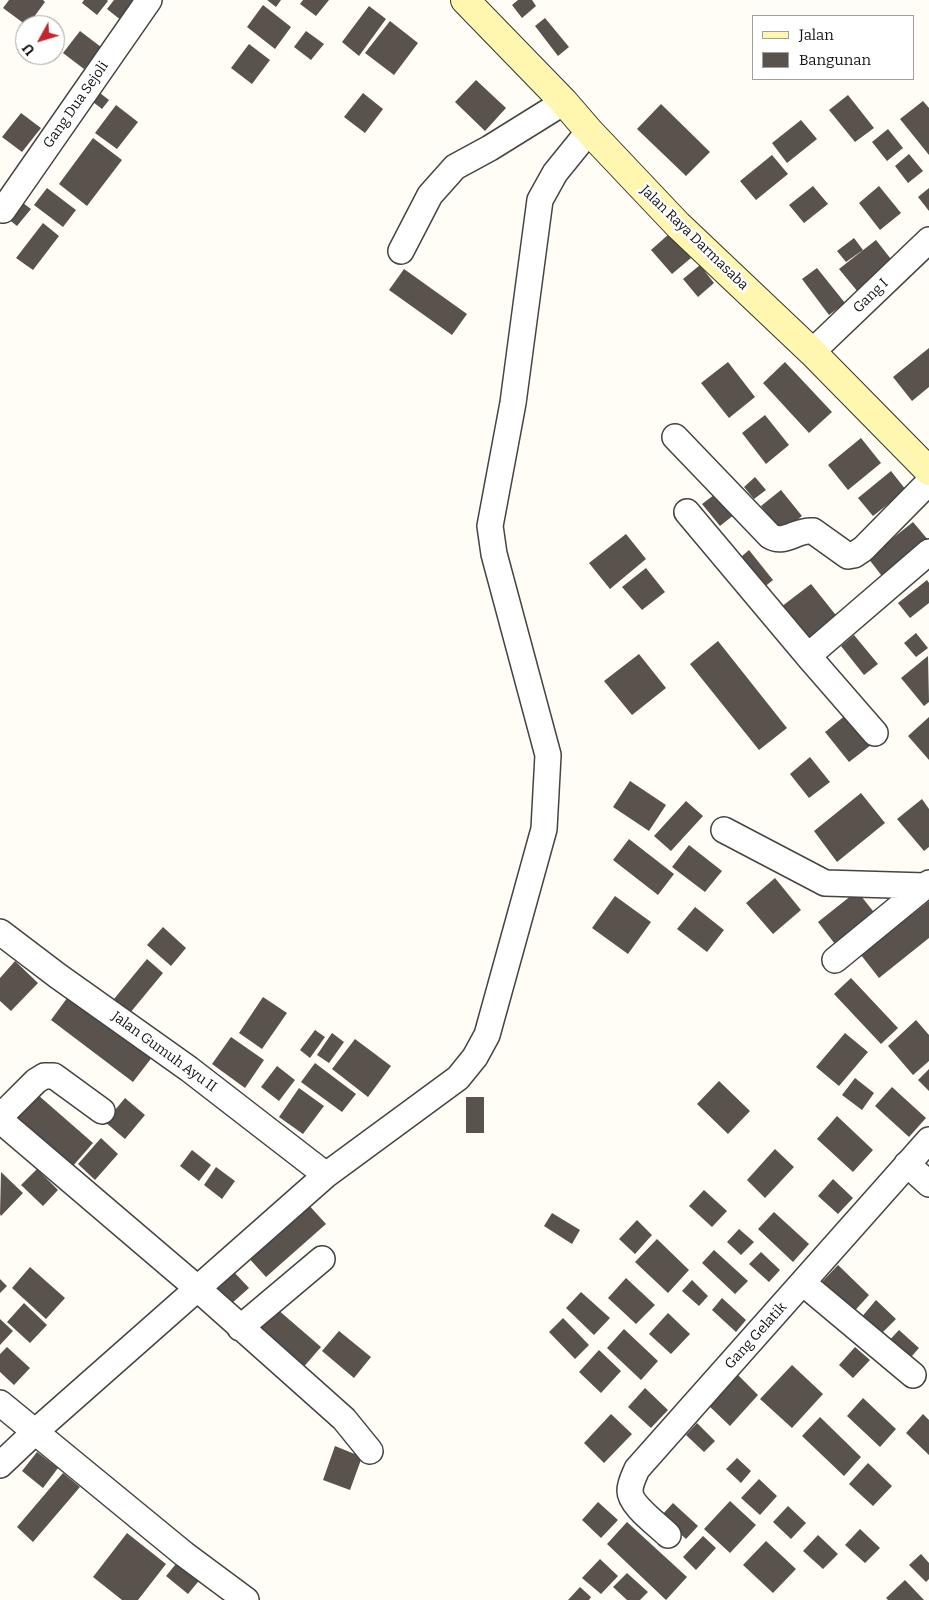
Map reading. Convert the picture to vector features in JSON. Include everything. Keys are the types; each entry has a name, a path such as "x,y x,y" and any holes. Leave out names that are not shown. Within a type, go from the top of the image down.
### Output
{"main road":[{"name":"Jalan Raya Darmasaba","path":"465,0 564,102 678,225 812,352 929,471"}],"street":[{"name":"Gang Dua Sejoli","path":"3,210 150,0"},
{"path":"401,251 430,195 455,167 490,148 564,102"},
{"path":"0,1465 326,1175 458,1078 475,1057 488,1035 544,829 548,755 494,554 490,526 513,403 540,200 555,173 589,131"},
{"name":"Gang I","path":"812,352 929,240"},
{"path":"675,437 775,540 813,531 848,556 854,556 863,549 929,482"},
{"path":"687,512 874,732"},
{"path":"808,656 929,552"},
{"path":"724,830 825,883 927,885"},
{"path":"835,960 927,885"},
{"name":"Jalan Gumuh Ayu II","path":"0,932 58,976 189,1069 326,1175"},
{"path":"102,1110 54,1076 44,1076 36,1080 0,1118 197,1288 344,1419 370,1451"},
{"name":"Gang Gelatik","path":"668,1535 633,1502 630,1492 631,1481 637,1469 929,1140"},
{"path":"907,1164 929,1184"},
{"path":"240,1328 322,1259"},
{"path":"803,1282 913,1374"},
{"path":"0,1403 184,1554 246,1600"}],"building":[{"path":"9,0 43,0 45,2 35,15 15,15 15,17 3,8"},
{"path":"84,0 108,1 97,15 82,3"},
{"path":"114,0 138,0 122,21 107,9"},
{"path":"267,0 281,0 276,7"},
{"path":"303,0 329,0 316,16 300,4"},
{"path":"518,0 532,0 536,6 522,18 512,5"},
{"path":"263,5 291,27 275,49 247,27"},
{"path":"369,6 386,19 359,56 342,42"},
{"path":"545,18 569,47 558,56 535,26"},
{"path":"390,21 418,43 394,75 365,53"},
{"path":"80,31 101,47 84,69 65,55 65,50"},
{"path":"306,31 324,44 311,60 294,47"},
{"path":"249,44 270,60 252,84 231,68"},
{"path":"476,80 506,108 485,131 455,102"},
{"path":"100,93 109,100 102,109 93,102"},
{"path":"363,93 383,109 365,133 344,117"},
{"path":"848,95 874,128 855,142 829,110"},
{"path":"923,101 929,108 929,155 900,119"},
{"path":"661,104 710,152 686,176 637,129"},
{"path":"116,105 138,122 117,149 95,133"},
{"path":"21,113 41,128 22,152 2,137"},
{"path":"801,120 817,139 787,163 772,143"},
{"path":"888,129 903,148 887,161 872,142"},
{"path":"93,138 122,160 87,206 59,184"},
{"path":"909,154 923,171 908,183 895,166"},
{"path":"772,155 788,174 756,200 740,181"},
{"path":"813,186 828,204 804,223 789,205"},
{"path":"879,186 901,213 880,230 859,203"},
{"path":"47,188 76,210 63,227 34,205"},
{"path":"929,188 929,211 918,197"},
{"path":"15,197 31,209 17,226 2,214"},
{"path":"43,223 59,236 33,270 16,258"},
{"path":"669,234 691,258 672,274 651,250"},
{"path":"854,238 863,250 846,262 837,251"},
{"path":"876,240 894,263 858,292 839,269"},
{"path":"700,265 714,283 698,297 683,279"},
{"path":"817,268 845,303 829,315 802,279"},
{"path":"404,269 467,314 452,335 389,290"},
{"path":"929,348 929,387 912,401 893,377"},
{"path":"728,362 755,397 729,418 701,383"},
{"path":"785,362 832,412 809,433 763,383"},
{"path":"765,415 789,445 766,464 742,433"},
{"path":"861,438 881,463 848,490 828,465"},
{"path":"891,471 906,490 873,516 858,498"},
{"path":"755,477 766,490 754,499 744,487"},
{"path":"781,490 802,516 782,532 761,506"},
{"path":"718,492 735,514 720,526 702,504"},
{"path":"913,522 929,541 885,580 868,558"},
{"path":"626,534 646,559 610,589 589,563"},
{"path":"749,550 773,580 757,593 734,563"},
{"path":"646,568 665,592 642,610 622,587"},
{"path":"927,580 929,583 929,603 910,618 898,603"},
{"path":"811,584 839,619 809,643 781,607"},
{"path":"916,633 928,648 916,657 904,643"},
{"path":"854,635 878,664 864,675 841,646"},
{"path":"718,641 787,728 759,750 690,664"},
{"path":"639,654 666,688 632,715 604,681"},
{"path":"928,656 929,702 924,706 901,678"},
{"path":"847,714 871,745 849,762 825,732"},
{"path":"929,717 929,760 908,736"},
{"path":"810,757 830,782 809,798 790,774"},
{"path":"630,781 666,805 649,831 613,807"},
{"path":"861,793 885,823 837,862 814,831"},
{"path":"922,799 929,809 929,847 924,851 897,819"},
{"path":"686,801 703,816 671,851 654,836"},
{"path":"629,839 674,874 658,895 613,860"},
{"path":"689,845 722,871 705,892 672,867"},
{"path":"775,878 801,910 773,934 746,903"},
{"path":"857,891 877,916 838,948 818,922"},
{"path":"615,896 651,922 628,954 592,928"},
{"path":"929,901 929,938 879,978 861,955"},
{"path":"695,907 724,930 707,952 677,929"},
{"path":"163,927 186,948 171,966 147,945"},
{"path":"147,959 163,973 130,1013 114,999"},
{"path":"15,961 38,983 11,1011 0,1001 0,978"},
{"path":"851,978 898,1028 881,1044 834,994"},
{"path":"70,994 153,1056 133,1082 51,1020"},
{"path":"263,997 287,1013 262,1049 239,1033"},
{"path":"916,1020 929,1035 929,1061 913,1075 888,1046"},
{"path":"315,1030 325,1037 310,1058 300,1050"},
{"path":"332,1033 344,1042 329,1063 317,1055"},
{"path":"845,1033 868,1052 839,1086 816,1067"},
{"path":"231,1037 264,1060 245,1088 212,1064"},
{"path":"355,1039 391,1066 368,1097 332,1069"},
{"path":"315,1063 356,1094 342,1112 301,1082"},
{"path":"277,1066 295,1080 279,1101 261,1087"},
{"path":"929,1069 929,1091 918,1080"},
{"path":"855,1078 874,1093 862,1110 842,1095"},
{"path":"719,1081 750,1111 728,1134 697,1104"},
{"path":"892,1087 926,1118 909,1137 875,1106"},
{"path":"30,1088 93,1143 72,1167 9,1111"},
{"path":"299,1088 324,1106 303,1134 279,1117"},
{"path":"466,1097 484,1097 484,1133 466,1133"},
{"path":"125,1098 145,1115 125,1139 105,1122"},
{"path":"837,1116 873,1150 853,1172 817,1139"},
{"path":"101,1138 118,1154 95,1180 78,1164"},
{"path":"775,1149 794,1167 765,1198 747,1180"},
{"path":"192,1150 211,1165 199,1181 180,1166"},
{"path":"216,1167 235,1181 222,1199 204,1185"},
{"path":"37,1169 58,1190 43,1206 21,1185"},
{"path":"1,1172 23,1193 1,1216 0,1214"},
{"path":"833,1179 853,1198 838,1214 818,1196"},
{"path":"704,1190 727,1211 712,1227 689,1206"},
{"path":"306,1202 326,1224 266,1277 246,1255"},
{"path":"774,1212 809,1244 793,1262 758,1229"},
{"path":"552,1213 580,1230 572,1244 544,1226"},
{"path":"637,1220 652,1235 635,1254 619,1239"},
{"path":"739,1229 754,1242 741,1255 727,1242"},
{"path":"657,1239 689,1270 668,1293 635,1262"},
{"path":"714,1250 748,1281 735,1294 702,1263"},
{"path":"761,1252 780,1270 769,1282 749,1264"},
{"path":"838,1265 869,1295 850,1316 818,1286"},
{"path":"30,1267 65,1298 46,1319 12,1288"},
{"path":"232,1270 249,1288 231,1304 215,1287"},
{"path":"626,1278 655,1305 636,1324 608,1298"},
{"path":"0,1279 7,1286 0,1293"},
{"path":"692,1280 708,1296 699,1306 682,1291"},
{"path":"581,1292 610,1318 594,1335 566,1308"},
{"path":"722,1298 746,1320 736,1332 712,1310"},
{"path":"876,1300 896,1319 879,1336 860,1319"},
{"path":"24,1303 47,1325 30,1343 7,1322"},
{"path":"277,1309 321,1347 301,1370 257,1332"},
{"path":"668,1313 690,1334 671,1354 649,1334"},
{"path":"563,1318 589,1345 575,1359 549,1332"},
{"path":"0,1319 13,1331 0,1345"},
{"path":"624,1329 658,1361 641,1380 607,1348"},
{"path":"899,1330 919,1348 905,1364 885,1345"},
{"path":"339,1331 371,1357 354,1378 322,1351"},
{"path":"7,1347 30,1368 14,1385 0,1372 0,1354"},
{"path":"855,1347 870,1360 853,1378 839,1365"},
{"path":"599,1350 621,1371 601,1393 579,1372"},
{"path":"792,1365 823,1394 792,1428 760,1399"},
{"path":"736,1373 758,1395 730,1426 707,1404"},
{"path":"645,1388 668,1410 651,1428 628,1407"},
{"path":"863,1398 896,1429 880,1447 847,1416"},
{"path":"611,1414 632,1434 604,1463 584,1443"},
{"path":"923,1414 929,1420 929,1455 906,1433"},
{"path":"820,1417 861,1457 844,1476 802,1436"},
{"path":"697,1423 715,1441 704,1452 686,1435"},
{"path":"335,1446 362,1457 350,1490 323,1480"},
{"path":"37,1452 58,1468 43,1488 22,1471"},
{"path":"737,1458 751,1471 741,1483 726,1469"},
{"path":"868,1463 892,1486 873,1506 849,1484"},
{"path":"63,1473 80,1487 33,1542 17,1527"},
{"path":"759,1479 777,1496 760,1515 741,1498"},
{"path":"730,1501 756,1525 730,1553 704,1529"},
{"path":"598,1502 618,1520 601,1538 582,1520"},
{"path":"673,1503 698,1526 686,1539 661,1516"},
{"path":"788,1506 806,1523 791,1539 773,1522"},
{"path":"627,1522 687,1577 666,1600 607,1544"},
{"path":"860,1529 880,1548 865,1563 845,1545"},
{"path":"127,1533 166,1564 138,1600 122,1600 93,1577"},
{"path":"818,1535 838,1554 823,1569 803,1551"},
{"path":"703,1536 716,1548 696,1570 683,1557"},
{"path":"766,1541 796,1569 773,1593 743,1565"},
{"path":"921,1554 929,1563 929,1579 926,1582 909,1565"},
{"path":"180,1559 202,1577 188,1594 166,1576"},
{"path":"600,1559 618,1576 601,1594 582,1578"},
{"path":"627,1573 648,1592 640,1600 627,1600 613,1587"},
{"path":"905,1580 924,1600 888,1600 886,1598"},
{"path":"580,1587 591,1597 589,1600 568,1600"}]}
